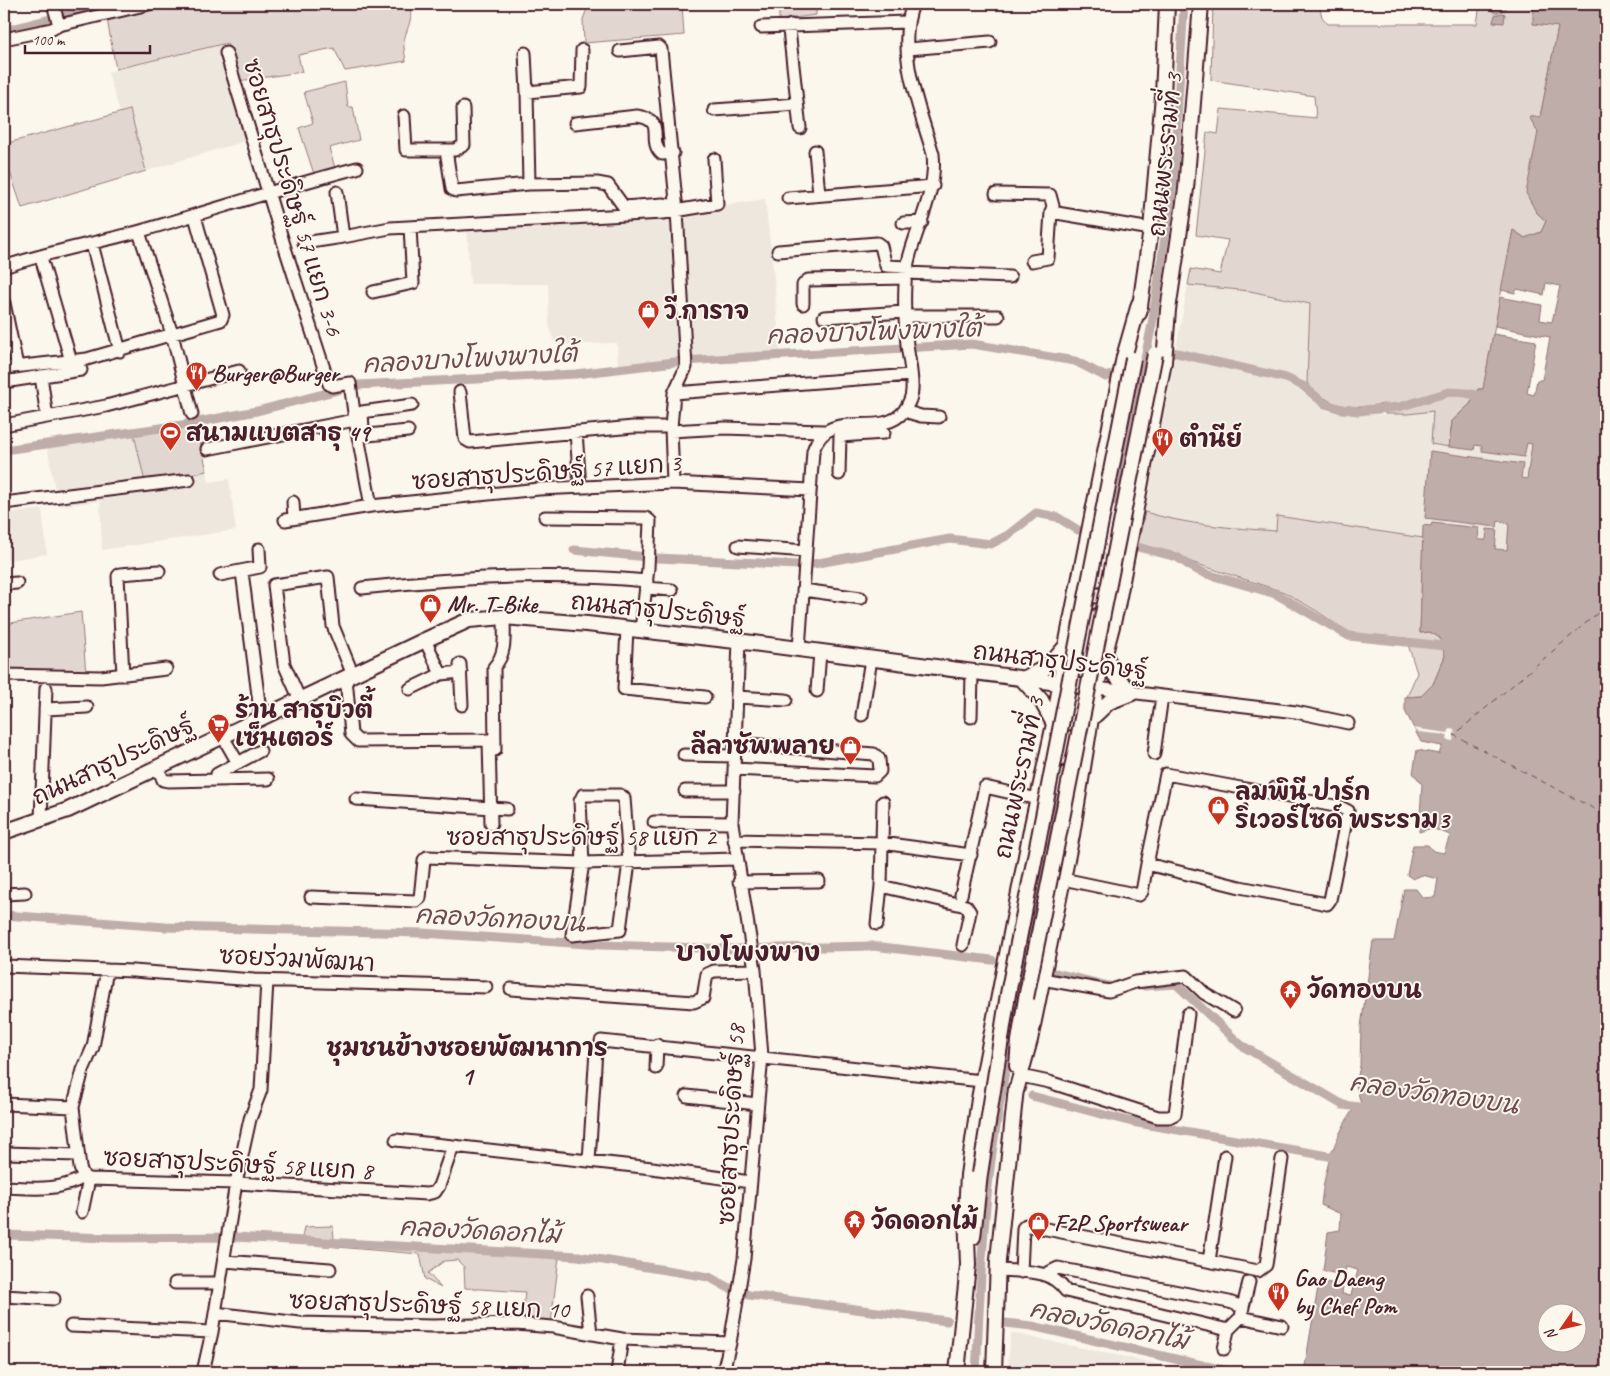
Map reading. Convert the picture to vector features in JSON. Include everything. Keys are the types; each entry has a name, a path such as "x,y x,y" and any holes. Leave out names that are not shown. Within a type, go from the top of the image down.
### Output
{"main road":[{"name":"ถนนพระรามที่ 3","path":"957,1372 980,1174 1008,994 1139,304 1151,229 1163,96 1167,4"},
{"name":"ถนนพระรามที่ 3","path":"1015,1095 1021,1076 1063,879 1078,802 1096,688 1117,607 1161,354 1186,189 1201,4"},
{"name":"ถนนพระรามที่ 3","path":"994,1372 998,1270 1019,1041 1026,998 1161,354"},
{"name":"ถนนพระรามที่ 3","path":"968,1265 966,1212 968,1175 982,1081 1054,724 1066,646 1117,392 1128,358"},
{"path":"1080,580 1091,595 1104,596 1121,586"},
{"path":"1045,765 1061,760 1070,752 1094,620 1098,616 1117,607"},
{"name":"ถนนสาธุประดิษฐ์","path":"4,832 68,810 469,620 504,617 634,629 739,641 972,674 1096,688"},
{"path":"1054,724 1041,700 1023,680 1049,666 1066,646"},
{"path":"1091,719 1109,702 1132,693 1115,675 1104,653"},
{"path":"1038,797 1053,787 1065,789 1073,794 1078,802"}],"street":[{"path":"53,4 59,25"},
{"path":"4,39 52,29 59,25 149,4"},
{"path":"841,431 891,421 904,411 909,403 912,391 905,314 907,273 933,186 933,154 911,74 908,50 907,22 913,4"},
{"path":"761,27 907,22"},
{"path":"791,25 788,30 800,128"},
{"path":"908,50 990,42"},
{"path":"620,51 659,47 661,49 673,153 686,362 674,393 671,429 673,483"},
{"path":"527,92 581,87 582,50"},
{"name":"ซอยสาธุประดิษฐ์ 57 แยก 3-6","path":"226,53 285,248 329,384 351,389 355,420 361,436 371,506"},
{"path":"525,53 529,184"},
{"path":"714,110 797,104"},
{"path":"404,116 406,150 454,150 464,145 464,108"},
{"path":"575,123 637,116 647,118 654,123 656,131 655,146 658,151 662,154 673,153"},
{"path":"446,150 449,182 452,189 456,191 529,184 605,184 611,188 624,207 663,204 677,208"},
{"path":"815,151 818,194"},
{"path":"304,244 390,228 717,204 714,159"},
{"path":"4,267 29,258 140,231 269,191 357,168"},
{"path":"788,198 818,194 933,186"},
{"path":"337,192 343,237"},
{"path":"996,194 1050,195 1053,206 1048,258 1032,262"},
{"path":"1051,212 1151,229"},
{"path":"4,368 71,360 120,351 221,320 223,315 196,220"},
{"path":"903,223 922,222"},
{"path":"372,292 413,284 410,227"},
{"path":"140,235 172,334 192,414"},
{"path":"778,251 877,244 881,246 886,266 907,273"},
{"path":"93,248 120,351"},
{"path":"42,261 71,360"},
{"path":"803,304 803,285 808,280 907,273 1010,277"},
{"path":"4,303 17,366"},
{"path":"824,317 905,314 998,316"},
{"path":"4,382 81,370"},
{"path":"4,424 106,406 239,370"},
{"path":"674,393 911,375"},
{"path":"41,376 48,417"},
{"path":"460,392 465,439 470,442 633,427 884,432"},
{"path":"408,431 361,436 362,412 412,404"},
{"path":"904,411 921,416 939,417"},
{"path":"207,449 355,420"},
{"path":"799,649 813,451 817,440 824,431"},
{"path":"839,474 841,431"},
{"path":"576,432 580,487"},
{"path":"4,503 189,480"},
{"name":"ซอยสาธุประดิษฐ์ 57 แยก 3","path":"292,502 290,519 371,506 580,487 673,483 810,490"},
{"path":"545,517 646,518 650,524 648,568 646,584 634,629 624,695 705,697"},
{"path":"738,546 806,551"},
{"path":"220,575 258,569 262,565 259,549"},
{"path":"123,675 118,576 136,572 159,571"},
{"path":"242,572 262,718"},
{"path":"362,588 487,576 597,576 672,590"},
{"path":"300,700 284,664 274,585 328,577 333,626 349,676 351,734 358,741 489,740 491,824"},
{"path":"4,584 17,583"},
{"path":"803,590 861,598"},
{"path":"495,774 494,667 500,660 504,646 504,617"},
{"path":"424,640 441,674"},
{"name":"ซอยสาธุประดิษฐ์ 58","path":"723,1372 739,1292 762,1056 754,970 732,823 739,641"},
{"path":"817,691 820,652"},
{"path":"862,715 871,660"},
{"path":"410,689 441,674 460,668 462,705"},
{"path":"4,675 77,677 123,675 166,669"},
{"path":"971,717 972,674"},
{"path":"41,820 46,688"},
{"name":"ถนนสาธุประดิษฐ์","path":"1096,688 1296,712 1348,723"},
{"path":"737,696 786,700"},
{"path":"1154,754 1162,696"},
{"path":"45,708 87,707"},
{"path":"222,736 238,763"},
{"path":"734,769 874,776 878,773 880,766 879,759 874,754 735,743"},
{"path":"217,774 260,751"},
{"path":"684,755 734,756"},
{"path":"158,767 163,780 169,781 268,779"},
{"path":"1063,879 1139,895 1142,892 1147,864 1166,774 1274,791 1340,807 1348,811 1330,900 1327,904 1240,887 1147,864"},
{"path":"961,895 985,787 1038,797"},
{"path":"685,792 734,791"},
{"path":"583,795 620,795 624,798 629,862 620,930 572,934 583,863 580,801 583,795"},
{"path":"356,799 507,810"},
{"path":"877,924 881,886 883,802"},
{"path":"654,822 732,823"},
{"path":"734,840 882,843 971,855"},
{"name":"ซอยสาธุประดิษฐ์ 58 แยก 2","path":"311,897 416,901 420,898 424,860 427,857 583,863 737,859"},
{"path":"740,882 819,881"},
{"path":"881,886 966,906 970,912 963,945"},
{"path":"4,894 25,893"},
{"name":"ซอยร่วมพัฒนา","path":"4,966 267,980 486,987"},
{"name":"ซอยสาธุประดิษฐ์ 58 แยก 8","path":"107,970 93,1047 83,1070 73,1107 78,1155 86,1178 236,1183 427,1194 435,1192 453,1146"},
{"path":"511,988 638,996 694,1002 703,998 707,974 714,971 754,970"},
{"path":"1042,979 1109,991 1117,990 1141,980 1186,976 1204,993 1234,1011"},
{"path":"203,1372 216,1313 236,1183 250,1119 260,1090 267,980"},
{"path":"1021,1076 1158,1117 1169,1117 1174,1114 1188,1014"},
{"path":"589,1161 599,1045 657,1045 982,1081"},
{"path":"656,1068 657,1045"},
{"path":"688,1096 757,1104"},
{"path":"4,1104 73,1107"},
{"name":"ซอยสาธุประดิษฐ์ 58 แยก 8","path":"396,1140 589,1161 750,1182"},
{"path":"4,1153 78,1155"},
{"path":"1209,1261 1225,1156"},
{"path":"1021,1272 1023,1228 1026,1225 1209,1261 1258,1270 1263,1269 1266,1264 1282,1159"},
{"path":"4,1187 43,1189 60,1187 86,1178 82,1212"},
{"path":"224,1261 330,1269"},
{"path":"1046,1274 1058,1268 1242,1312 1282,1326"},
{"path":"998,1270 1046,1274 1058,1281 1066,1291 1228,1330"},
{"path":"1224,1349 1228,1330 1242,1312 1249,1282"},
{"path":"175,1283 220,1283"},
{"path":"4,1296 54,1299"},
{"path":"588,1296 591,1334"},
{"name":"ซอยสาธุประดิษฐ์ 58 แยก 10","path":"216,1313 300,1323 424,1326 516,1324 622,1339 730,1343"},
{"path":"71,1326 212,1332"},
{"path":"617,1372 622,1339"}],"shaded area":[{"path":"121,4 408,4 411,18 404,40 406,61 345,71 334,48 298,55 302,72 238,81 227,43 116,69 105,8"},
{"path":"589,4 682,4 684,35 584,43 583,19"},
{"path":"779,4 816,4 816,15 779,20"},
{"path":"1213,4 1319,4 1322,17 1328,24 1477,24 1480,4 1536,4 1533,12 1558,27 1540,117 1530,117 1538,132 1536,212 1546,221 1541,232 1525,238 1513,230 1483,389 1478,389 1470,404 1452,421 1449,447 1431,444 1433,411 1385,414 1384,404 1342,405 1325,398 1307,383 1310,304 1250,291 1188,285 1191,269 1220,274 1228,240 1196,235 1207,132 1218,134 1221,109 1316,118 1314,96 1211,80"},
{"path":"227,43 255,138 146,171 130,110 120,113 108,72"},
{"path":"345,82 348,107 353,107 359,140 329,148 336,171 315,177 299,128 313,123 304,92"},
{"path":"130,110 146,171 22,208 4,154 4,144"},
{"path":"765,199 780,353 690,358 681,212"},
{"path":"673,213 682,359 618,365 617,343 555,345 549,324 548,284 470,284 467,226"},
{"path":"1188,285 1250,291 1311,304 1307,383 1285,374 1176,348"},
{"path":"1175,357 1281,380 1295,387 1328,411 1348,415 1408,414 1434,411 1431,444 1474,450 1474,445 1482,446 1482,451 1524,457 1527,443 1533,444 1527,479 1521,479 1523,464 1430,451 1497,527 1498,521 1510,523 1507,550 1495,549 1497,530 1487,540 1478,540 1479,528 1432,523 1432,527 1423,526 1423,538 1277,516 1276,531 1213,526 1164,518 1145,512"},
{"name":"สนามแบตสาธุ 49","path":"196,424 207,471 145,482 134,434"},
{"path":"134,434 145,482 207,471 209,482 229,479 236,530 102,550 100,501 58,506 47,446"},
{"path":"42,509 47,554 4,561 4,514"},
{"path":"1145,512 1193,523 1276,531 1277,516 1423,538 1420,633 1430,632 1440,638 1445,656 1433,684 1421,696 1407,697 1417,673 1406,638 1349,633 1317,611 1284,592 1138,545"},
{"path":"81,612 86,674 4,673 4,624"},
{"path":"333,1226 334,1240 559,1257 551,1323 522,1321 525,1292 465,1288 464,1267 457,1260 444,1261 428,1273 441,1288 425,1279 420,1254 301,1244 304,1227"},
{"path":"1011,1333 1164,1365 1161,1372 1007,1372"}],"water":[{"path":"1493,4 1507,4 1506,9 1496,13 1492,11"},
{"path":"1536,4 1606,4 1606,1372 1304,1372 1319,1281 1343,1285 1342,1294 1351,1295 1358,1270 1346,1267 1344,1275 1323,1271 1328,1232 1340,1230 1341,1214 1321,1205 1331,1154 1351,1113 1361,1104 1356,1085 1360,1066 1361,1027 1373,941 1394,941 1404,889 1416,889 1423,898 1435,897 1438,879 1422,875 1413,879 1407,875 1413,845 1428,845 1433,851 1444,853 1450,835 1432,828 1419,832 1422,784 1413,773 1417,750 1439,754 1442,746 1421,742 1405,711 1405,697 1421,696 1433,684 1445,656 1440,638 1430,632 1420,633 1423,525 1431,526 1432,523 1479,528 1478,540 1486,540 1487,529 1497,530 1495,549 1507,550 1509,523 1498,521 1497,527 1425,518 1430,451 1523,464 1521,478 1527,479 1532,444 1527,443 1524,457 1482,451 1482,446 1475,445 1474,450 1449,447 1452,421 1470,404 1478,389 1483,389 1493,334 1536,341 1527,393 1534,395 1537,380 1542,380 1550,337 1495,326 1500,297 1542,305 1540,320 1552,322 1560,286 1546,283 1544,295 1517,289 1515,293 1501,290 1513,230 1525,238 1541,232 1546,221 1536,212 1526,193 1538,132 1529,117 1540,117 1558,27 1533,24 1533,12"},
{"path":"1505,14 1504,23 1493,22 1495,15"}],"pier":[{"path":"1412,728 1448,733 1450,729 1455,730 1453,741 1447,740 1448,735 1419,732"}],"waterway":[{"path":"63,15 106,4"},
{"path":"1116,501 1152,324 1173,184 1184,4"},
{"path":"4,31 50,19"},
{"name":"คลองบางโพงพางใต้","path":"4,450 182,425 257,411 358,385 576,374 683,361 972,344 1075,361 1106,377 1171,352 1177,353 1286,378 1303,386 1325,404 1341,409 1358,411 1399,407 1449,392 1485,397"},
{"path":"813,564 950,539 991,544 1008,535 1036,513 1057,517 1078,530"},
{"path":"1137,547 1177,557 1193,568 1207,574 1276,594 1349,636 1454,647"},
{"path":"574,550 658,558 798,565"},
{"path":"976,1372 984,1235 992,1153 1014,1019 1059,797"},
{"name":"คลองวัดทองบน","path":"4,915 166,927 422,933 601,945 736,949 873,946 992,960"},
{"name":"คลองวัดทองบน","path":"1056,973 1109,986"},
{"name":"คลองวัดทองบน","path":"1144,986 1176,984 1241,1045 1343,1105 1366,1108"},
{"path":"1032,1096 1132,1122 1340,1158"},
{"name":"คลองวัดดอกไม้","path":"4,1235 115,1238 235,1237 578,1256 709,1277 727,1287 749,1295 947,1321"},
{"name":"คลองวัดดอกไม้","path":"1005,1323 1032,1326 1232,1372"}],"ferry route":[{"path":"1606,606 1454,735 1606,815"}],"place":[{"name":"วี.การาจ","path":"648,330"},
{"name":"Burger@Burger","path":"196,392"},
{"name":"สนามแบตสาธุ 49","path":"170,452"},
{"name":"ตำนีย์","path":"1163,458"},
{"name":"Mr. T-Bike","path":"431,623"},
{"name":"ร้าน สาธุบิวตี้ เซ็นเตอร์","path":"219,743"},
{"name":"ลีลาซัพพลาย","path":"851,765"},
{"name":"ลุมพินี ปาร์ก ริเวอร์ไซด์ พระราม3","path":"1219,825"},
{"name":"วัดทองบน","path":"1291,1009"},
{"name":"วัดดอกไม้","path":"855,1240"},
{"name":"F2P Sportswear","path":"1038,1242"},
{"name":"Gao Daeng by Chef Pom","path":"1278,1311"}],"district":[{"name":"บางโพงพาง","path":"748,952"},
{"name":"ชุมชนข้างซอยพัฒนาการ 1","path":"467,1062"}]}
